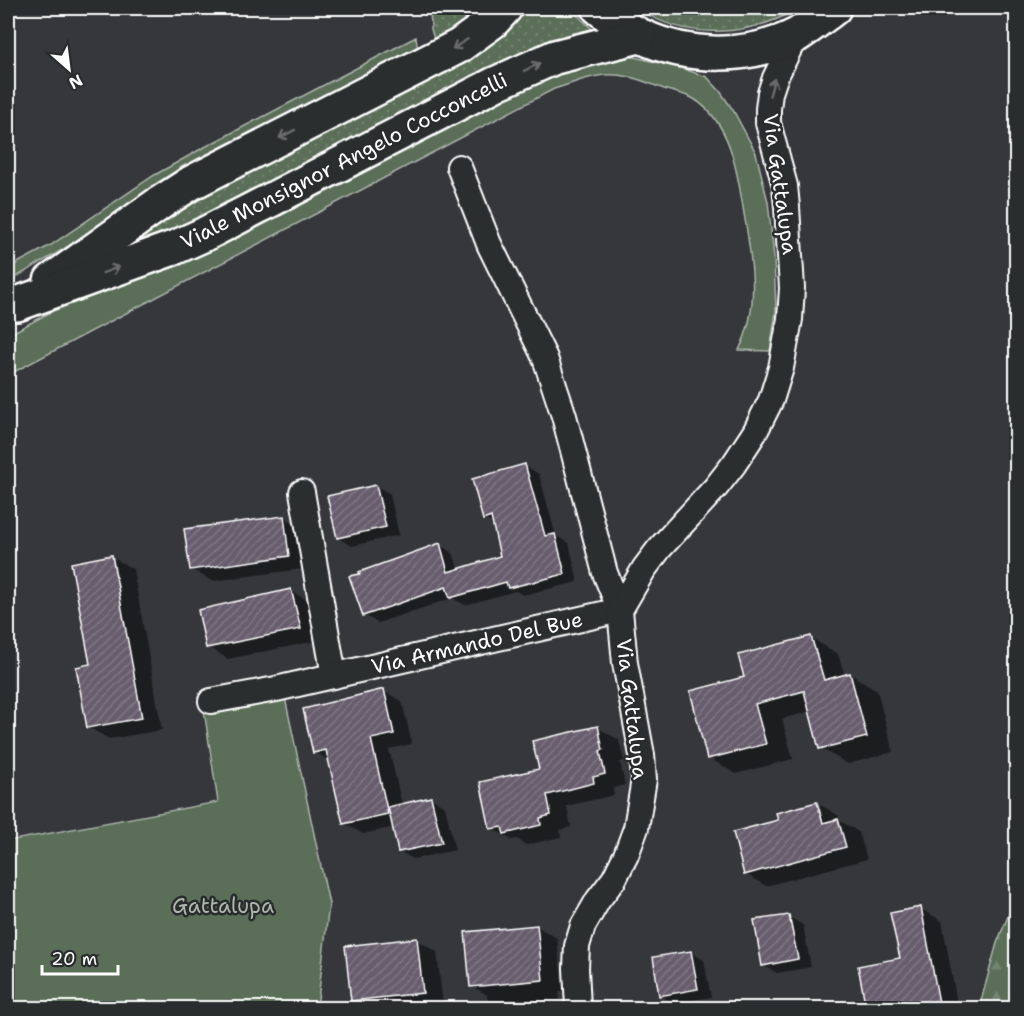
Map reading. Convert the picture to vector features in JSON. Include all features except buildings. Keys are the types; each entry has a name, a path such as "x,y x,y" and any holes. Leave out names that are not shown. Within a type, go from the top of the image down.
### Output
{"main road":[{"name":"Viale Monsignor Angelo Cocconcelli","path":"12,307 191,183 459,46 492,22 505,8"},
{"path":"599,8 639,36 664,46 702,53 745,52 771,45 796,35 834,8"},
{"name":"Viale Monsignor Angelo Cocconcelli","path":"12,307 206,234 497,83 555,57 639,36"}],"street":[{"name":"Via Gattalupa","path":"620,610 644,569 659,549 697,509 734,464 755,432 771,400 781,368 790,319 792,288 785,186 768,123 768,109 775,78 796,35"},
{"name":"Via Gattalupa","path":"459,167 489,244 545,357 564,416 605,573 620,610 625,663 642,755 644,779 636,828 614,879 583,926 577,946 578,1008"},
{"path":"302,492 334,676"},
{"name":"Via Armando Del Bue","path":"211,701 276,689 620,610"}],"green space":[{"path":"430,8 483,8 452,30 434,39"},
{"path":"529,8 570,8 593,30 527,52 210,218 128,247 146,232 206,195 499,37"},
{"path":"637,8 799,8 760,25 718,31 676,26 656,19"},
{"path":"416,37 419,57 200,168 8,282 8,268 51,245 153,176"},
{"path":"617,53 681,68 707,77 733,110 756,153 768,202 774,257 776,311 770,351 739,350 750,320 752,273 737,173 726,139 718,124 708,110 691,97 632,78 607,75 587,78 554,89 8,375 8,335 75,299 578,60"},
{"name":"Gattalupa","path":"284,693 329,904 317,1008 8,1008 8,841 218,802 204,710 249,703"},
{"path":"1016,897 1016,1008 979,1008 997,943"}]}
